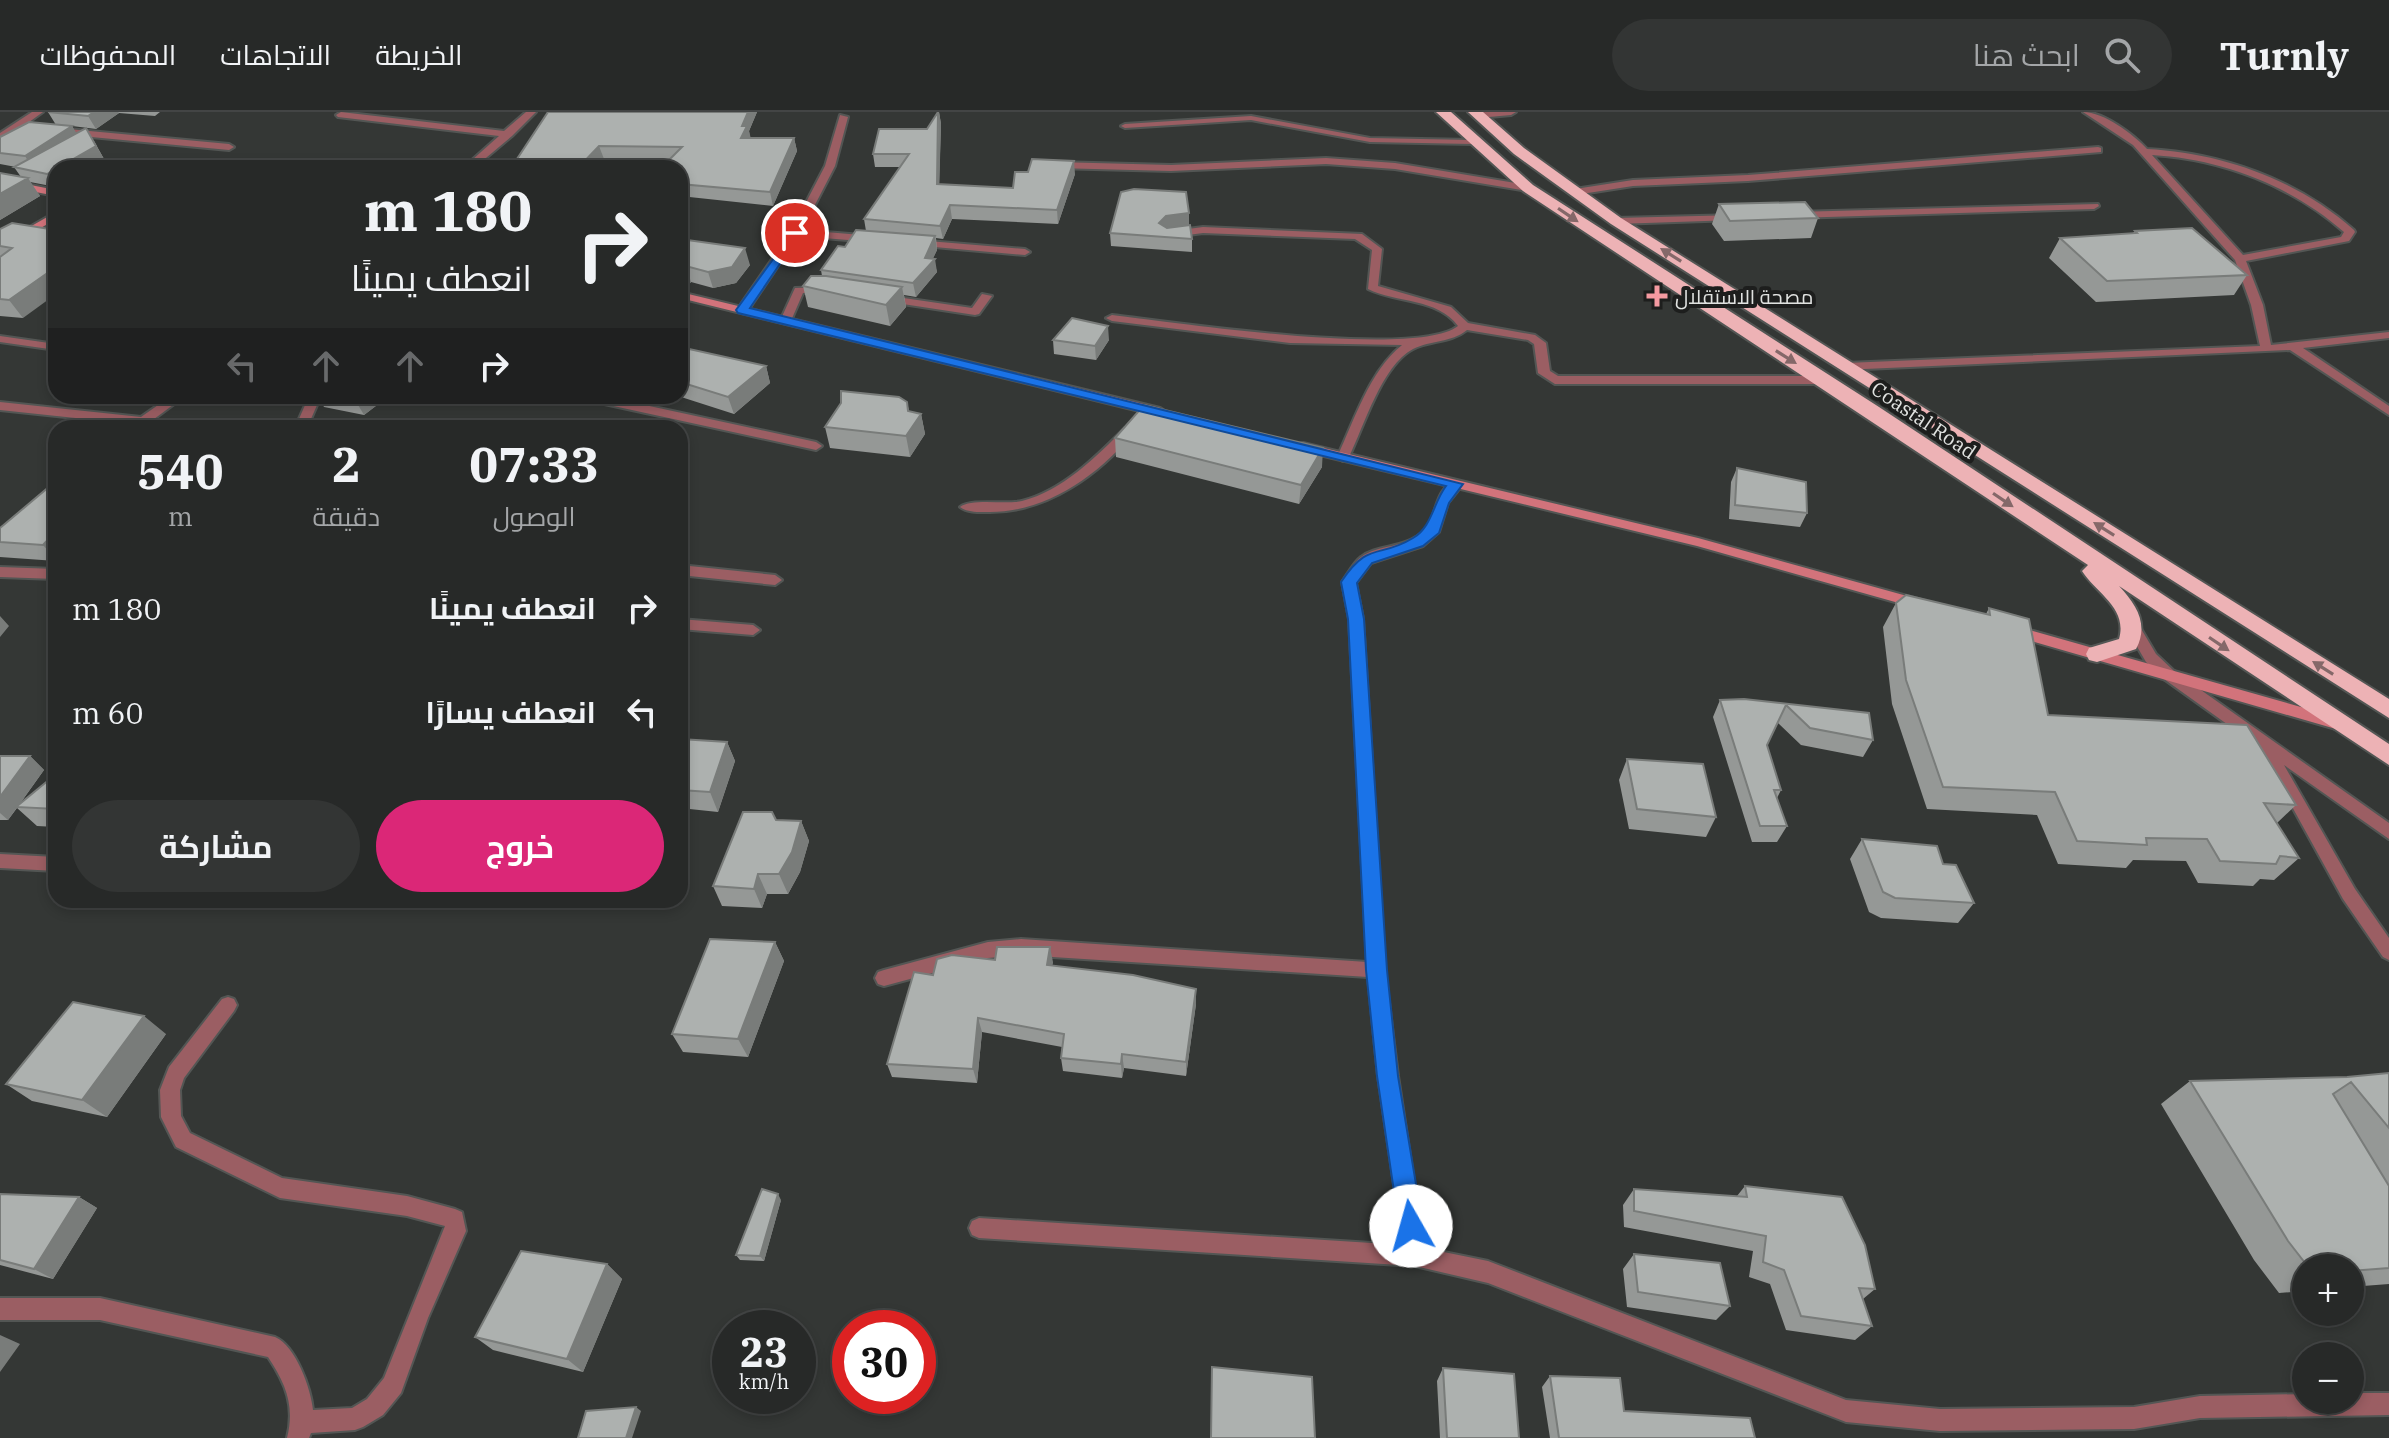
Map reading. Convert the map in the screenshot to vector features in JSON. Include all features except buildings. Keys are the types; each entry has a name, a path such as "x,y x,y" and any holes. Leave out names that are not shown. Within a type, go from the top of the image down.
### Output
{"highway":[{"name":"Coastal Road","path":"1443,112 1472,142 1528,188 2389,756"},
{"name":"Coastal Road","path":"1476,113 1616,221 2389,710"},
{"path":"2070,545 2131,616 2135,631 2128,644 2097,654"}],"street":[{"path":"0,137 38,112"},
{"path":"478,160 531,112"},
{"path":"1476,113 1511,112"},
{"path":"2088,112 2145,152 2240,259 2257,305 2266,349"},
{"path":"341,115 509,134"},
{"path":"743,310 795,233 830,166 843,117"},
{"path":"16,127 229,147"},
{"path":"1575,192 1633,183 1762,177 2098,150"},
{"path":"2145,152 2188,155 2228,165 2302,198 2350,232 2345,239 2240,259"},
{"path":"1046,165 1171,168 1326,161 1395,166 1528,188"},
{"path":"0,182 48,191"},
{"path":"1775,216 2094,206"},
{"path":"1616,221 1744,217"},
{"path":"0,249 48,220"},
{"path":"1167,235 1203,230 1358,236 1377,249 1372,287 1382,294 1448,308 1458,314 1464,326"},
{"path":"795,233 887,240"},
{"path":"902,242 1025,252"},
{"path":"786,321 799,290 846,292"},
{"path":"874,296 975,312 986,296"},
{"path":"688,297 1177,416"},
{"path":"1112,318 1290,340 1418,342 1458,333 1464,326"},
{"path":"1464,326 1531,337 1540,343 1544,373 1555,380 1822,380"},
{"path":"1846,367 2266,349 2389,335"},
{"path":"0,339 48,346"},
{"path":"1343,457 1391,361 1418,342"},
{"path":"2292,346 2389,411"},
{"path":"145,420 168,404"},
{"path":"623,404 816,446"},
{"path":"0,406 102,420"},
{"path":"967,507 1008,507 1043,497 1099,461 1147,409"},
{"path":"1283,442 1698,542 1928,607"},
{"path":"1415,1256 1388,1076 1376,970 1356,619 1349,582 1366,560 1418,543 1434,529 1442,502 1456,484"},
{"path":"688,571 775,580"},
{"path":"0,572 48,574"},
{"path":"688,625 753,630"},
{"path":"2005,628 2338,724"},
{"path":"2135,631 2151,658 2169,675 2389,832"},
{"path":"2262,741 2349,894 2389,952"},
{"path":"0,861 48,864"},
{"path":"884,978 988,950 1021,947 1376,970"},
{"path":"0,1309 100,1309 275,1348 298,1381 300,1430 355,1419 375,1407 393,1385 418,1316 456,1231 455,1219 407,1206 280,1188 183,1140 171,1117 173,1081 228,1005"},
{"path":"979,1228 1415,1256 1488,1272 1846,1411 1940,1420 2134,1418 2200,1407 2389,1404"}],"lane":[{"path":"1125,126 1251,118 1370,140 1472,142"}],"place":[{"name":"مصحة الاستقلال","path":"1657,296"}],"route":[{"path":"795,233 743,310 1456,484 1442,502 1434,529 1418,543 1366,560 1349,582 1356,619 1360,740 1376,970 1388,1076 1411,1226"}]}
